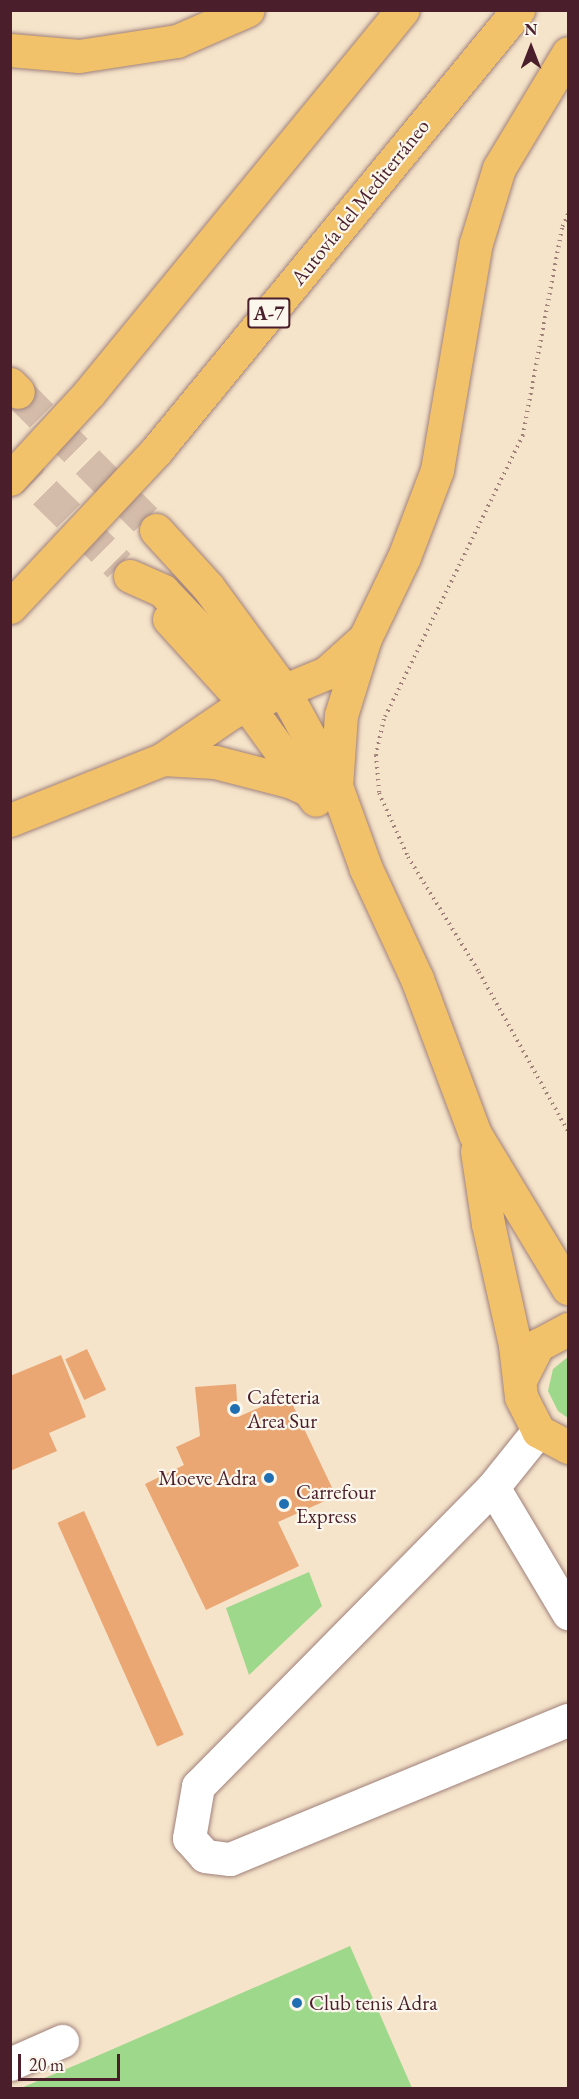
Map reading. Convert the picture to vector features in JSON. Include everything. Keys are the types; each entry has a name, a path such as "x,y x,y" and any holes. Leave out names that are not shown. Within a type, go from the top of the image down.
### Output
{"main road":[{"path":"10,50 79,56 177,41 248,10"},
{"path":"10,480 89,393 402,10"},
{"name":"Autovía del Mediterráneo","path":"10,607 156,451 518,10"},
{"path":"323,788 341,716 365,638 404,557 436,470 476,243 500,168 568,53"},
{"path":"156,530 208,587 284,691 323,788 366,869 417,980 475,1134 568,1288"},
{"path":"284,691 251,683 164,591 124,571 323,788"},
{"path":"10,820 164,759 232,712 326,673 365,638"},
{"path":"164,759 215,762 323,788"},
{"path":"475,1134 488,1224 521,1378 524,1406 538,1431 568,1447"},
{"path":"521,1378 537,1345 568,1329"}],"street":[{"path":"538,1431 493,1487 198,1786 189,1838 205,1856 230,1859 568,1720"},
{"path":"493,1487 568,1613"},
{"path":"10,2064 62,2041"}],"path":[{"path":"568,214 562,228 524,435 384,719 376,755 379,793 408,857 479,972 568,1131"}],"green space":[{"path":"568,1357 568,1418 558,1411 548,1391 553,1369"},
{"path":"309,1572 322,1606 249,1675 226,1608"},
{"name":"Club tenis Adra","path":"350,1946 412,2088 21,2088 90,2059"}],"building":[{"path":"87,1349 106,1390 84,1400 65,1359"},
{"path":"61,1355 86,1417 49,1433 57,1451 10,1471 10,1376"},
{"path":"236,1384 238,1417 288,1395 336,1496 278,1522 299,1566 206,1610 145,1484 184,1465 176,1447 200,1436 195,1387"},
{"path":"84,1511 184,1735 157,1747 58,1523"}],"tunnel":[{"path":"18,392 156,530"},
{"path":"10,458 119,565"}],"place":[{"name":"Cafeteria Area Sur","path":"235,1409"},
{"name":"Moeve Adra","path":"269,1478"},
{"name":"Carrefour Express","path":"284,1504"},
{"name":"Club tenis Adra","path":"297,2003"}]}
